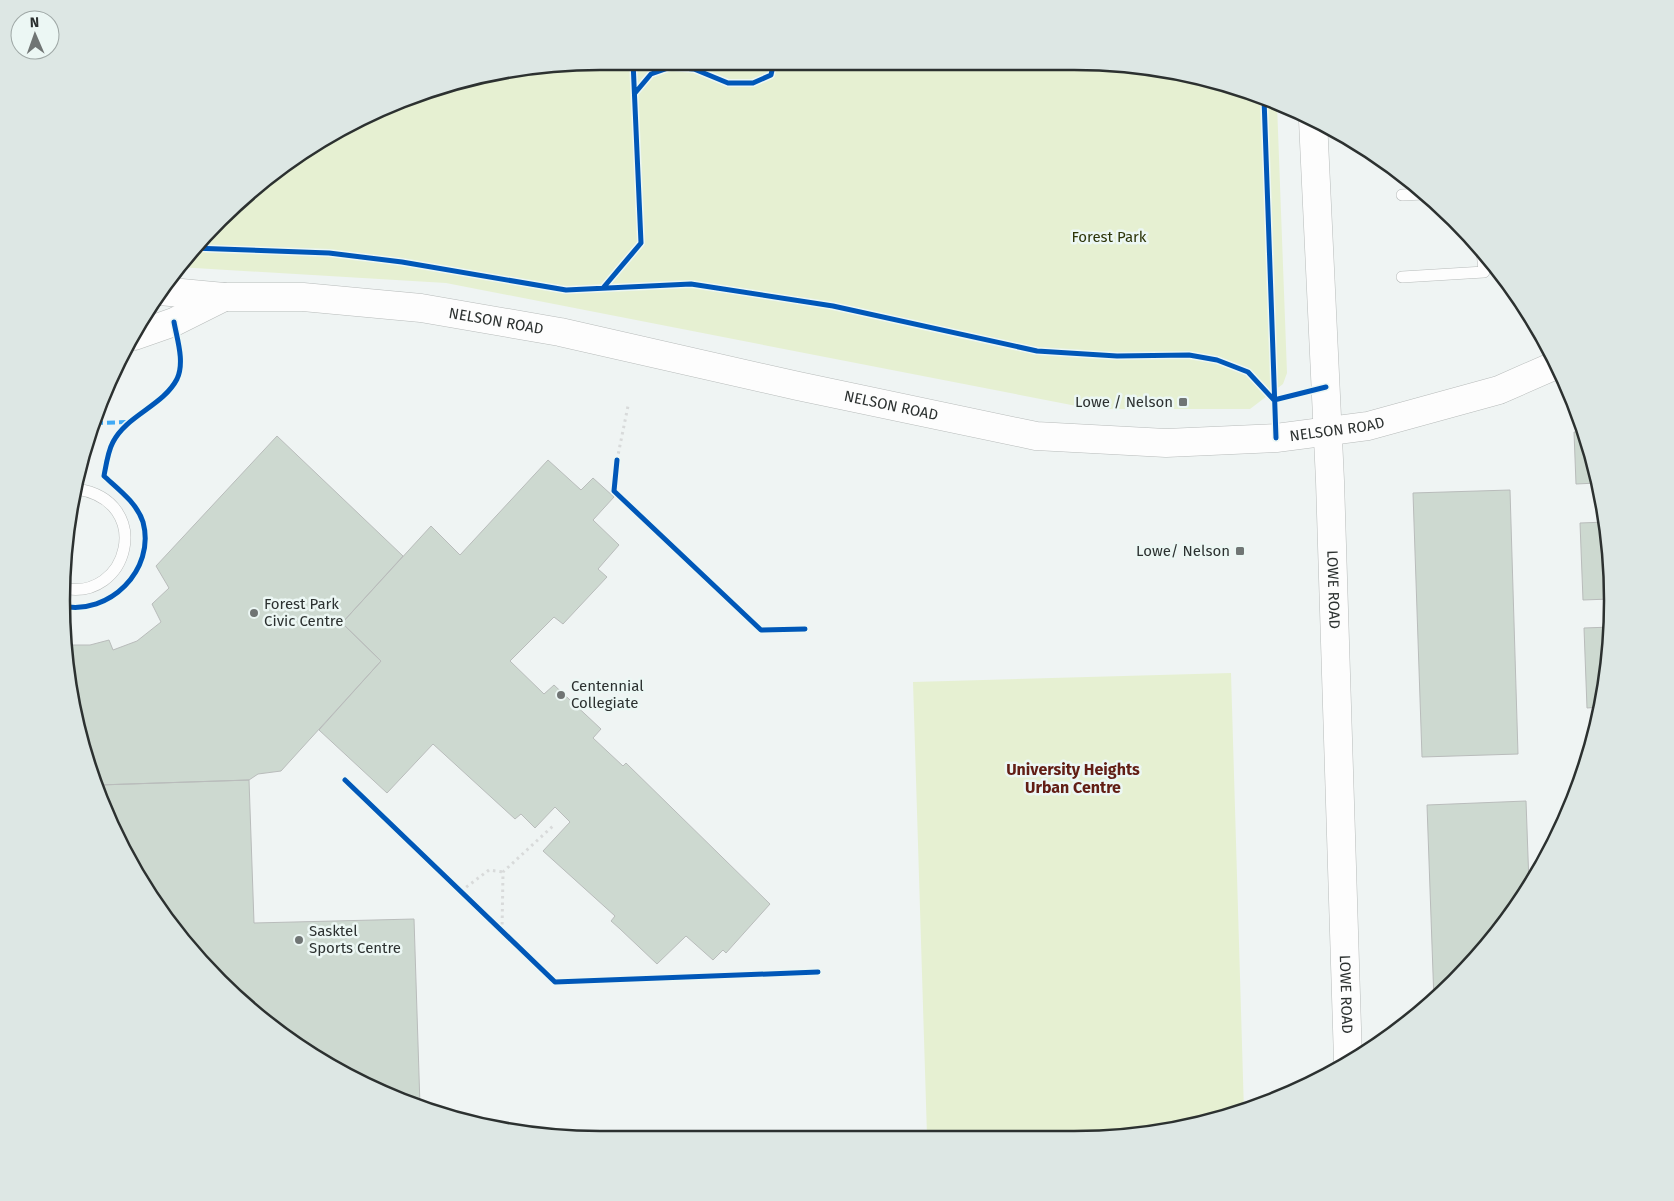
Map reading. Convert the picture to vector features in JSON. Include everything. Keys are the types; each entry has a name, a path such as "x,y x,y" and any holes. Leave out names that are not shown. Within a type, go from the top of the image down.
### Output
{"street":[{"name":"LOWE ROAD","path":"1313,128 1328,430 1348,1055"},
{"name":"NELSON ROAD","path":"170,292 224,297 313,298 421,308 560,332 932,415 1036,436 1166,443 1276,438 1368,426 1499,390 1550,368"},
{"name":"NELSON ROAD","path":"142,333 174,322 224,297"}],"lane":[{"path":"1402,195 1414,194"},
{"path":"1402,277 1484,272 1483,265"},
{"path":"70,590 86,588 102,582 114,572 122,558 125,542 124,526 116,508 91,491 82,490"}],"path":[{"path":"617,460 628,406"},
{"path":"502,931 503,872 554,825"},
{"path":"461,892 489,870 503,872"}],"green space":[{"name":"Forest Park","path":"600,70 1108,71 1177,80 1211,88 1277,110 1287,373 1283,384 1250,409 1092,409 446,283 188,268 225,225 251,202 306,159 335,141 397,110 430,98 497,80 531,75"},
{"path":"1231,673 1244,1103 1177,1121 1108,1130 927,1131 913,682"}],"building":[{"path":"1574,432 1577,432 1591,483 1576,484"},
{"name":"Forest Park Civic Centre","path":"277,436 403,556 342,623 381,661 281,771 258,774 249,780 103,785 88,738 80,704 72,645 90,645 109,640 113,650 137,641 161,622 152,604 169,588 156,566"},
{"path":"548,460 581,490 593,478 614,497 593,520 619,545 598,569 607,577 563,624 554,617 510,661 544,694 554,685 601,729 593,738 623,766 626,763 770,904 726,953 723,950 713,960 686,936 657,964 611,921 615,916 543,851 570,822 555,807 535,828 521,814 515,819 433,744 387,793 319,730 381,661 342,623 431,526 460,555"},
{"path":"1510,490 1518,754 1422,757 1413,493"},
{"path":"1598,522 1603,566 1604,599 1583,600 1580,523"},
{"path":"1603,627 1594,704 1593,708 1587,708 1584,628"},
{"name":"Sasktel Sports Centre","path":"249,780 254,923 414,919 420,1099 366,1076 306,1042 225,976 159,895 125,835 103,785"},
{"path":"1526,801 1529,873 1515,895 1472,950 1449,976 1434,990 1427,805"}],"marked path":[{"path":"101,423 130,422"}],"cycle path":[{"path":"603,288 641,243 633,70"},
{"path":"635,93 651,74 662,70"},
{"path":"696,70 728,83 753,83 771,75 772,70"},
{"path":"1264,105 1276,438"},
{"path":"204,248 329,253 402,262 566,290 691,284 833,306 1037,351 1117,356 1189,355 1217,360 1248,372 1274,400 1326,387"},
{"path":"70,606 96,604 112,596 125,586 135,572 142,557 145,540 143,522 140,515 126,497 104,476 107,458 113,442 119,433 163,396 177,379 180,358 174,322"},
{"path":"617,460 614,491 761,630 805,629"},
{"path":"345,780 555,982 818,972"}],"place":[{"name":"Lowe / Nelson","path":"1183,402"},
{"name":"Lowe/ Nelson","path":"1240,551"},
{"name":"Forest Park Civic Centre","path":"254,613"},
{"name":"Centennial Collegiate","path":"561,695"},
{"name":"Sasktel Sports Centre","path":"299,940"}],"district":[{"name":"University Heights Urban Centre","path":"1073,778"}]}
